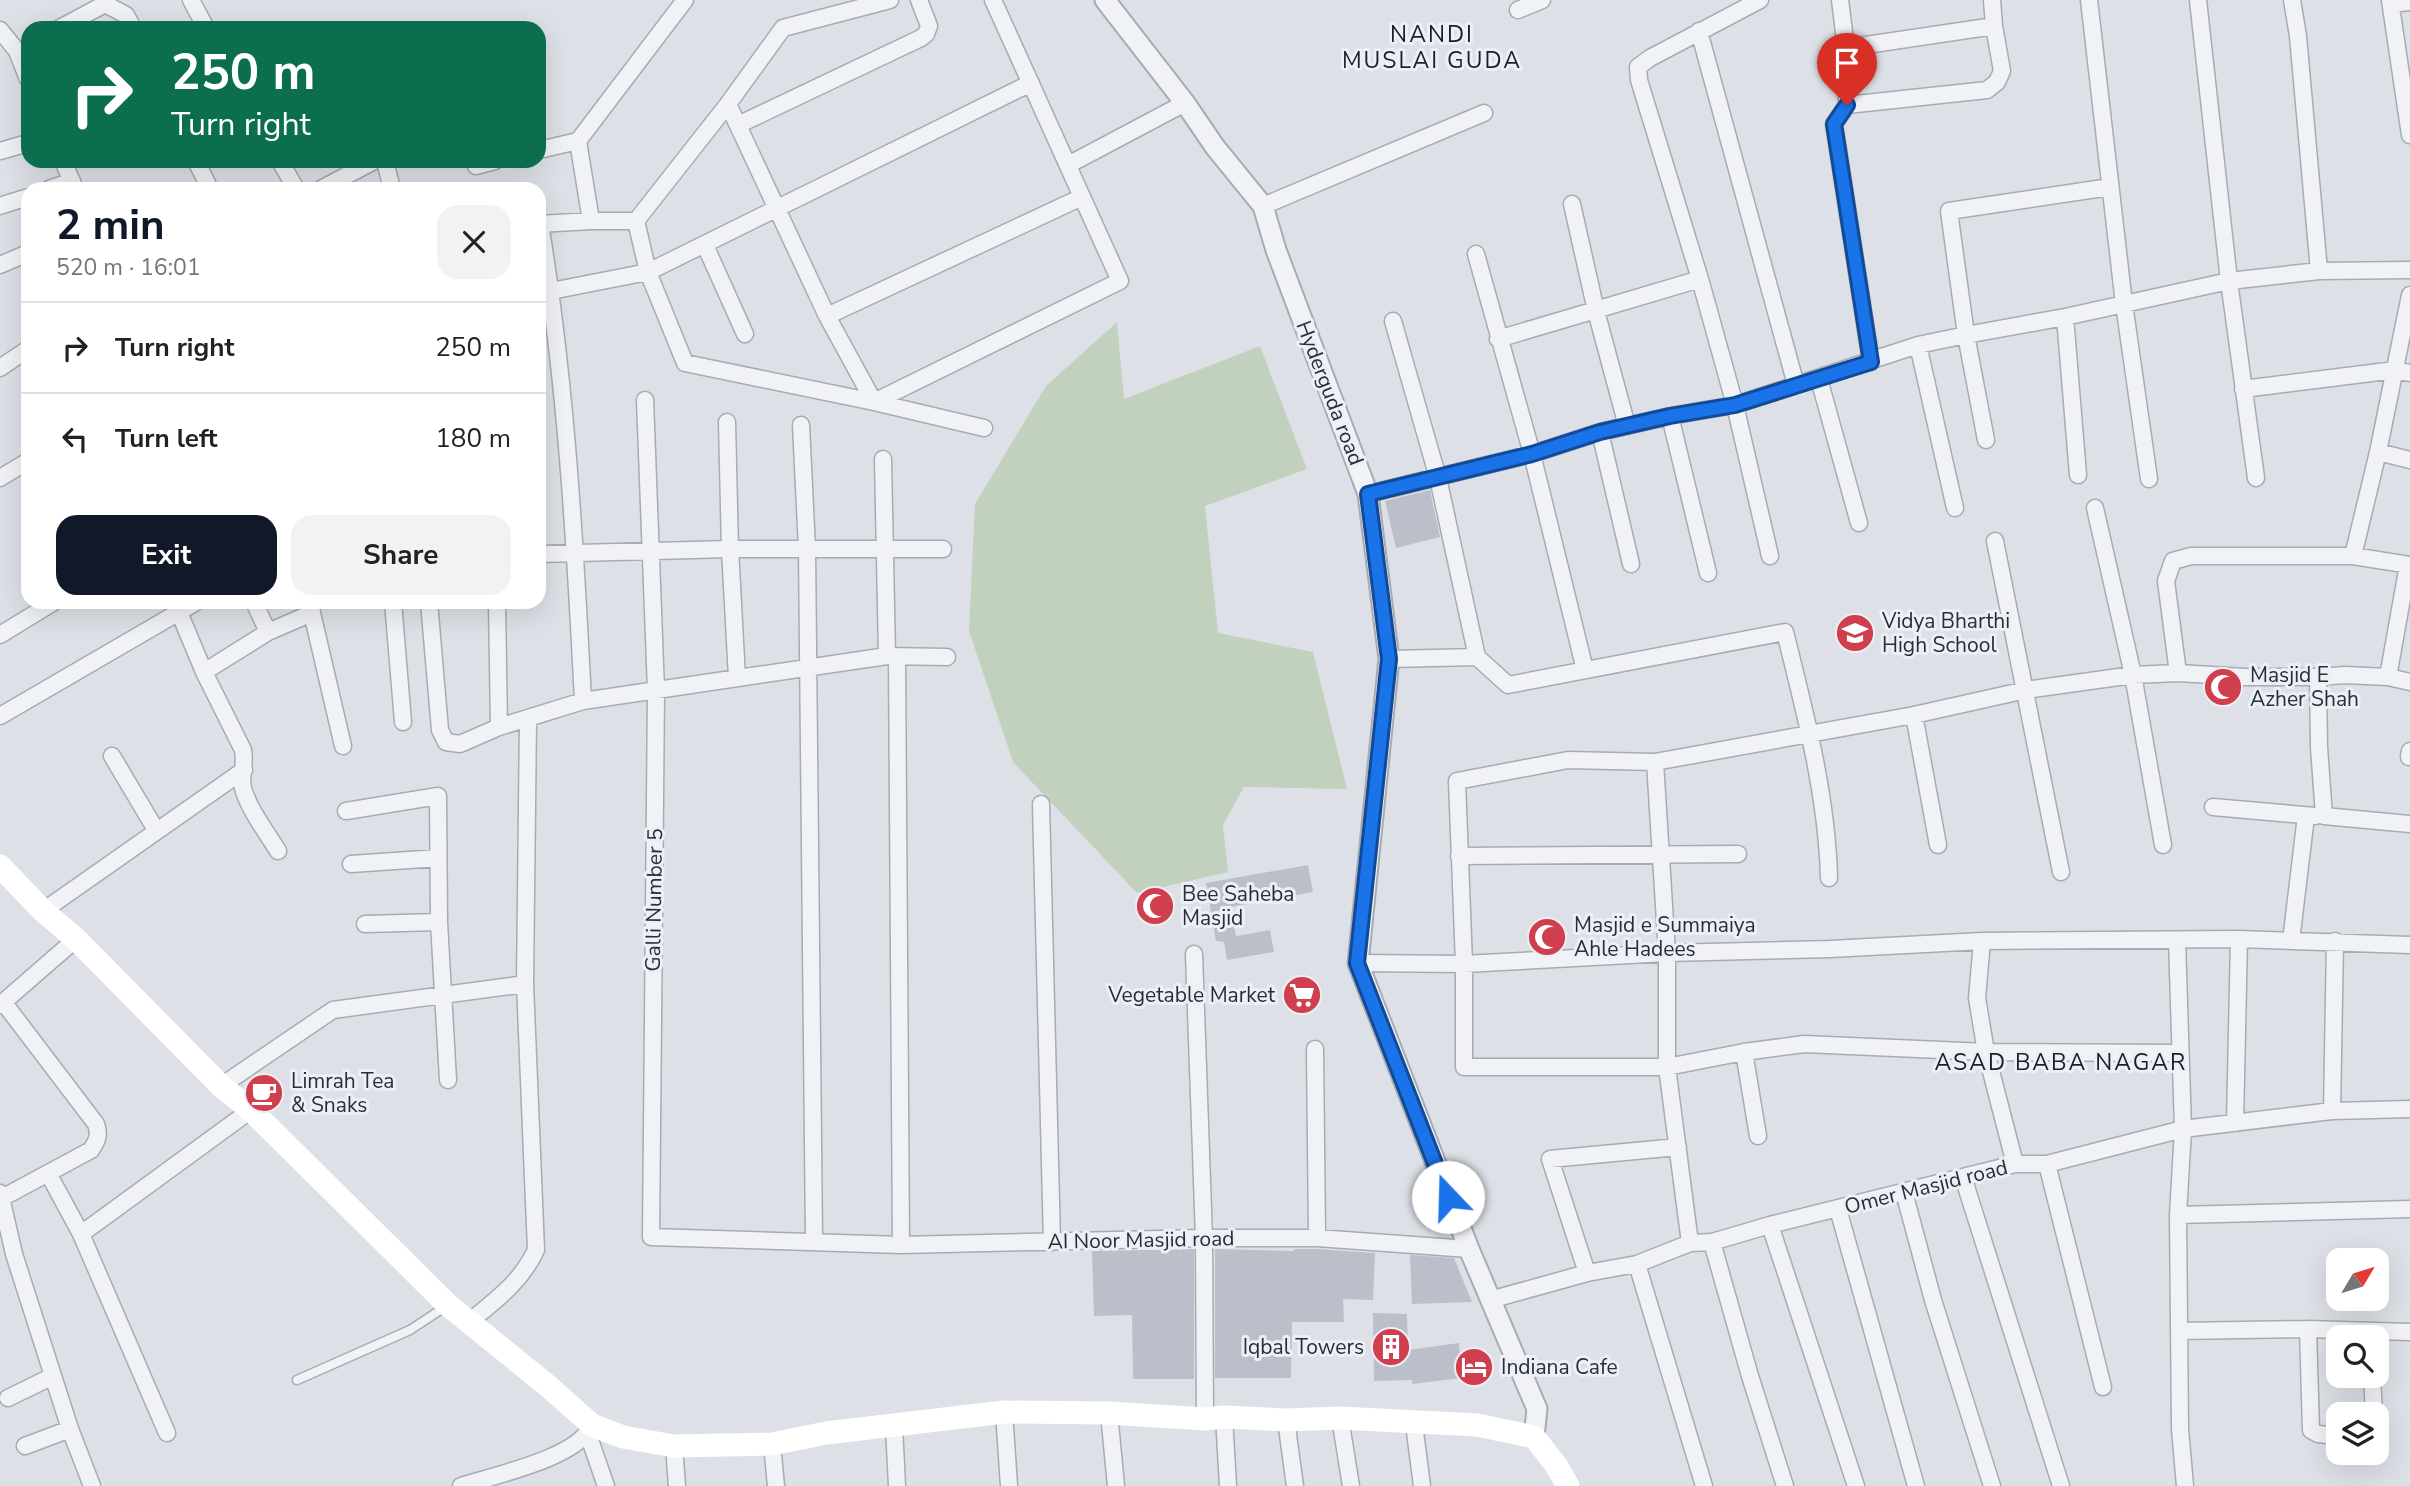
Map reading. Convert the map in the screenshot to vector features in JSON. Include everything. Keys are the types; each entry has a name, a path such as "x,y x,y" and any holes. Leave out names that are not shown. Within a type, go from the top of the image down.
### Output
{"main road":[{"path":"0,866 221,1086 251,1110 448,1305 590,1429 674,1446 772,1444 826,1433 1004,1412 1286,1420 1340,1418 1414,1424 1476,1425 1534,1437 1556,1465 1568,1486"}],"street":[{"path":"191,0 202,21"},
{"path":"546,148 578,141 685,0"},
{"path":"636,221 728,104 783,28 890,0"},
{"path":"738,125 921,38 929,26 919,0"},
{"path":"874,402 1120,281 993,0"},
{"name":"Hyderguda road","path":"1105,0 1185,103 1215,147 1263,206 1276,250 1368,494 1389,659 1357,963 1469,1249 1537,1409 1534,1437"},
{"path":"1518,10 1542,0"},
{"path":"1760,0 1650,58 1638,67 1639,80 1700,278 1735,405 1770,556"},
{"path":"1840,0 1846,48 1847,105 1834,124 1871,362"},
{"path":"1847,105 1987,90 1997,82 2002,71 1992,0"},
{"path":"2089,0 2124,304 2149,479"},
{"path":"2198,0 2228,281 2256,478"},
{"path":"2292,0 2298,36 2319,271"},
{"path":"2410,2 2390,2 2410,135"},
{"path":"73,21 105,4 126,15 129,21"},
{"path":"1846,48 1994,26"},
{"path":"0,30 21,47"},
{"path":"1699,32 1796,385"},
{"path":"551,291 648,272 1031,83"},
{"path":"1068,164 1185,103"},
{"path":"728,104 827,316 874,402"},
{"path":"1263,206 1484,113"},
{"path":"578,141 591,221"},
{"path":"0,151 21,145"},
{"path":"334,182 361,168"},
{"path":"1986,440 1966,335 1949,211 2110,187"},
{"path":"827,316 1082,197"},
{"path":"0,206 21,199"},
{"path":"1572,204 1596,311 1627,426"},
{"path":"546,224 636,221"},
{"path":"636,221 648,272 685,363 984,428"},
{"path":"705,245 745,334"},
{"path":"1476,254 1532,454 1586,670"},
{"path":"0,265 21,256"},
{"path":"546,263 551,291 575,552 583,701"},
{"path":"1368,494 1532,454 1600,432 1735,405 1917,345 2065,317 2228,281 2319,271 2410,270"},
{"path":"1498,339 1700,278"},
{"path":"2353,556 2378,452 2402,371 2410,297"},
{"path":"2065,317 2078,475"},
{"path":"1393,321 1438,478 1477,657 1508,685 1785,632 1811,733 1829,878"},
{"path":"1917,345 1955,508"},
{"path":"0,368 21,354"},
{"path":"2243,389 2402,371"},
{"path":"1819,379 1860,523"},
{"name":"Galli Number 5","path":"645,400 656,690 651,1237 814,1242"},
{"path":"1670,416 1708,573"},
{"path":"727,422 737,678"},
{"path":"802,425 807,549 814,1242"},
{"path":"1600,432 1631,564"},
{"path":"2378,452 2410,460"},
{"path":"883,459 884,548 892,657 901,1245"},
{"path":"0,478 21,465"},
{"path":"2095,508 2133,675 2163,845"},
{"path":"1995,541 2061,872"},
{"path":"546,554 730,549 943,549"},
{"path":"2178,673 2166,580 2173,561 2191,556 2353,556 2409,565 2388,677"},
{"path":"0,635 43,609"},
{"path":"0,716 184,609"},
{"path":"257,609 268,632"},
{"path":"204,672 308,609"},
{"path":"311,609 343,746"},
{"path":"394,609 403,722"},
{"path":"430,609 440,730 446,742 460,744 499,727 583,701 892,657 947,657"},
{"path":"497,609 499,727"},
{"path":"179,612 204,672 243,750 246,761 242,785 247,798 278,851"},
{"path":"1389,659 1477,657"},
{"path":"2180,1053 1986,1052 1804,1044 1744,1052 1668,1067 1464,1067 1464,964 1457,781 1567,760 1655,762 1914,715 2026,691 2133,675 2178,673 2318,677 2345,674 2388,677 2410,682"},
{"path":"2318,677 2324,816"},
{"path":"1914,715 1938,845"},
{"path":"469,1321 510,1289 528,1266 536,1250 525,984 528,718"},
{"path":"112,756 156,830"},
{"path":"1655,762 1667,953 1668,1067 1690,1244"},
{"path":"43,911 244,770"},
{"path":"346,811 438,796 439,922 448,1080"},
{"path":"1041,804 1052,1241"},
{"path":"2213,807 2410,824"},
{"path":"2291,940 2305,817"},
{"path":"1459,856 1738,855"},
{"path":"351,864 438,858"},
{"path":"365,924 439,922"},
{"path":"76,939 2,1004 96,1124 99,1132 97,1141 91,1150 1,1195 7,1257 92,1486"},
{"path":"1357,963 1464,964 1982,941 2239,939 2410,945"},
{"path":"2235,1123 2239,939"},
{"path":"2177,940 2183,1129 2178,1214 2180,1429 2185,1486"},
{"path":"1982,941 1977,998 1986,1052 2015,1164"},
{"path":"2332,1111 2336,941"},
{"path":"1195,954 1204,1238 1215,1418 1228,1486"},
{"path":"221,1086 333,1010 525,984"},
{"path":"1315,1049 1317,1238"},
{"path":"1744,1052 1758,1136"},
{"name":"Omer Masjid road","path":"1490,1300 1587,1273 1637,1264 1690,1244 1712,1242 2015,1164 2047,1164 2183,1129 2332,1111 2410,1109"},
{"path":"81,1234 251,1110"},
{"path":"1587,1273 1550,1159 1678,1147"},
{"path":"2047,1164 2103,1387"},
{"path":"48,1173 81,1234 167,1433"},
{"path":"1963,1177 2062,1486"},
{"path":"1904,1192 1933,1300 1992,1486"},
{"path":"1838,1209 1916,1486"},
{"path":"2178,1214 2410,1209"},
{"path":"1770,1225 1856,1486"},
{"name":"AI Noor Masjid road","path":"814,1242 901,1245 1317,1238 1469,1249"},
{"path":"1712,1242 1785,1486"},
{"path":"1637,1264 1704,1486"},
{"path":"2308,1328 2311,1430 2326,1435"},
{"path":"2179,1331 2326,1329"},
{"path":"2389,1333 2410,1332"},
{"path":"8,1398 53,1376"},
{"path":"1004,1412 1009,1486"},
{"path":"1109,1413 1116,1486"},
{"path":"1340,1418 1351,1486"},
{"path":"1286,1420 1295,1486"},
{"path":"1414,1424 1422,1486"},
{"path":"894,1426 897,1486"},
{"path":"25,1446 70,1429"},
{"path":"461,1486 563,1453 590,1429 606,1486"},
{"path":"772,1444 776,1486"},
{"path":"674,1446 677,1486"}],"lane":[{"path":"297,1380 410,1330 448,1305"}],"green space":[{"path":"1117,322 1124,399 1260,346 1307,469 1205,506 1218,633 1313,652 1347,789 1244,787 1223,825 1228,872 1137,893 1013,762 969,631 975,504 1046,386"}],"building":[{"path":"1430,490 1440,537 1396,548 1385,501"},
{"path":"1308,865 1313,892 1230,907 1236,936 1270,930 1274,952 1227,960 1224,942 1216,941 1206,883"},
{"path":"1194,1249 1194,1379 1133,1379 1132,1315 1094,1316 1092,1251"},
{"path":"1215,1249 1317,1249 1375,1253 1373,1300 1343,1299 1344,1322 1292,1322 1291,1378 1215,1378"},
{"path":"1410,1255 1454,1258 1472,1302 1412,1304"},
{"path":"1373,1313 1407,1314 1408,1350 1459,1343 1460,1359 1484,1355 1487,1375 1412,1384 1412,1380 1374,1381"}],"place":[{"name":"Vidya Bharthi High School","path":"1855,633"},
{"name":"Masjid E Azher Shah","path":"2223,687"},
{"name":"Bee Saheba Masjid","path":"1155,906"},
{"name":"Masjid e Summaiya Ahle Hadees","path":"1547,937"},
{"name":"Vegetable Market","path":"1302,995"},
{"name":"Limrah Tea & Snaks","path":"264,1093"},
{"name":"Iqbal Towers","path":"1391,1347"},
{"name":"Indiana Cafe","path":"1474,1367"}],"district":[{"name":"NANDI MUSLAI GUDA","path":"1432,47"},
{"name":"ASAD BABA NAGAR","path":"2061,1062"}],"route":[{"path":"1448,1197 1357,963 1389,659 1368,494 1532,454 1600,432 1735,405 1871,362 1834,124 1847,105"}]}
